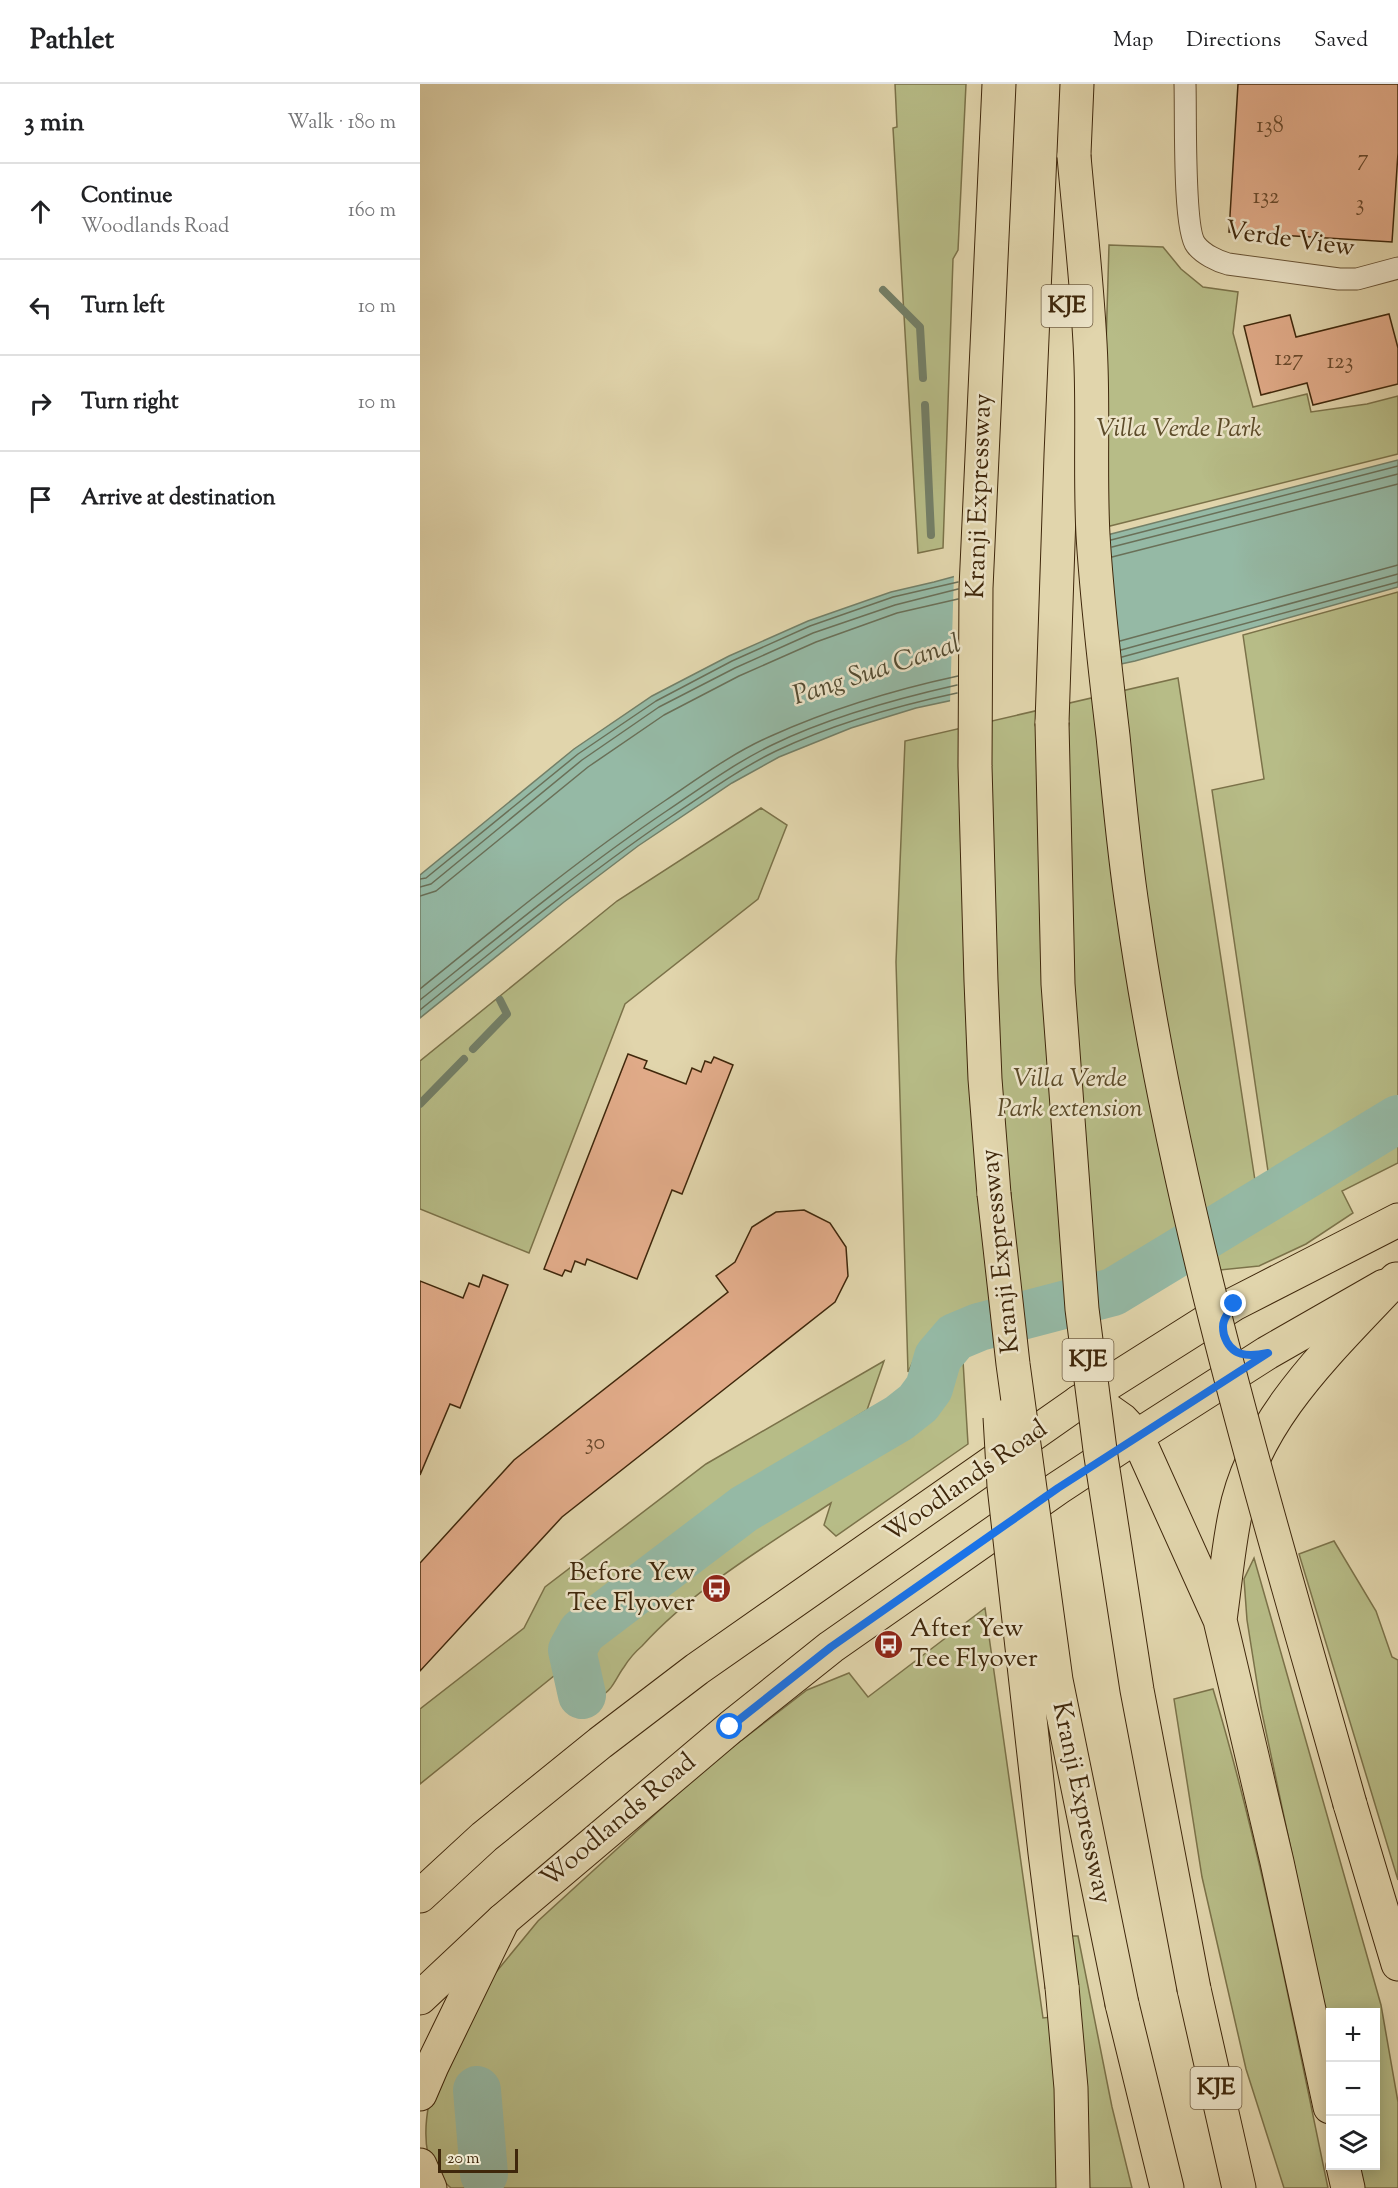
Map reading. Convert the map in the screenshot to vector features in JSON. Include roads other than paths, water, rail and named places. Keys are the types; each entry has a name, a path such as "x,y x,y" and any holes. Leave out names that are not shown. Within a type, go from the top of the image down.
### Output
{"main road":[{"name":"Kranji Expressway","path":"999,84 976,588 975,766 985,1079 994,1194 1013,1364 1056,1680 1122,2004 1167,2188"},
{"name":"KJE","path":"1077,84 1052,723 1058,984 1082,1309 1100,1450 1137,1690 1194,1989 1239,2188"},
{"path":"1074,156 1091,366 1090,461 1099,613 1132,909 1145,993 1184,1187 1215,1323 1350,1804 1398,1964"},
{"path":"994,1194 995,1301 1004,1486 1043,1842 1062,1986 1071,2088 1073,2188"},
{"name":"Woodlands Road","path":"420,1896 484,1837 600,1743 697,1669 1079,1402 1234,1304 1398,1220"},
{"path":"1220,1620 1235,1514 1248,1471 1265,1433 1288,1399 1397,1279"},
{"name":"Woodlands Road","path":"420,1998 503,1920 730,1727 831,1647 1058,1488 1137,1436 1268,1353 1397,1279"},
{"path":"1234,1304 1224,1320 1222,1329 1231,1348 1239,1354 1250,1356 1268,1353"},
{"path":"1079,1402 1105,1408 1122,1420 1137,1436 1220,1620 1277,1862 1326,2089"},
{"path":"420,2094 503,1920"},
{"path":"420,2165 430,2188"},
{"path":"1344,2170 1348,2188"},
{"path":"420,2183 425,2188"}],"street":[{"name":"Verde View","path":"1185,84 1189,222 1195,244 1213,258 1227,264 1339,279 1357,279 1398,268"}],"water":[{"name":"Pang Sua Canal","path":"1398,460 1398,587 1135,661 916,708 851,728 779,757 732,783 638,846 564,902 420,1018 420,875 574,749 652,696 729,656 808,621 891,592"}],"waterway":[{"path":"883,290 920,327 923,378"},
{"path":"925,405 931,535"},
{"path":"473,1049 507,1014 500,1000"},
{"path":"420,1104 464,1059"},
{"path":"582,1695 572,1650 582,1632 744,1509 899,1418 918,1403 929,1388 938,1357 955,1337 979,1327 1113,1292 1398,1119"},
{"path":"477,2090 484,2174"}],"place":[{"name":"Before Yew Tee Flyover","path":"716,1588"},
{"name":"After Yew Tee Flyover","path":"889,1644"}],"park label":[{"name":"Villa Verde Park","path":"1179,429"},
{"name":"Villa Verde Park extension","path":"1070,1094"}]}
